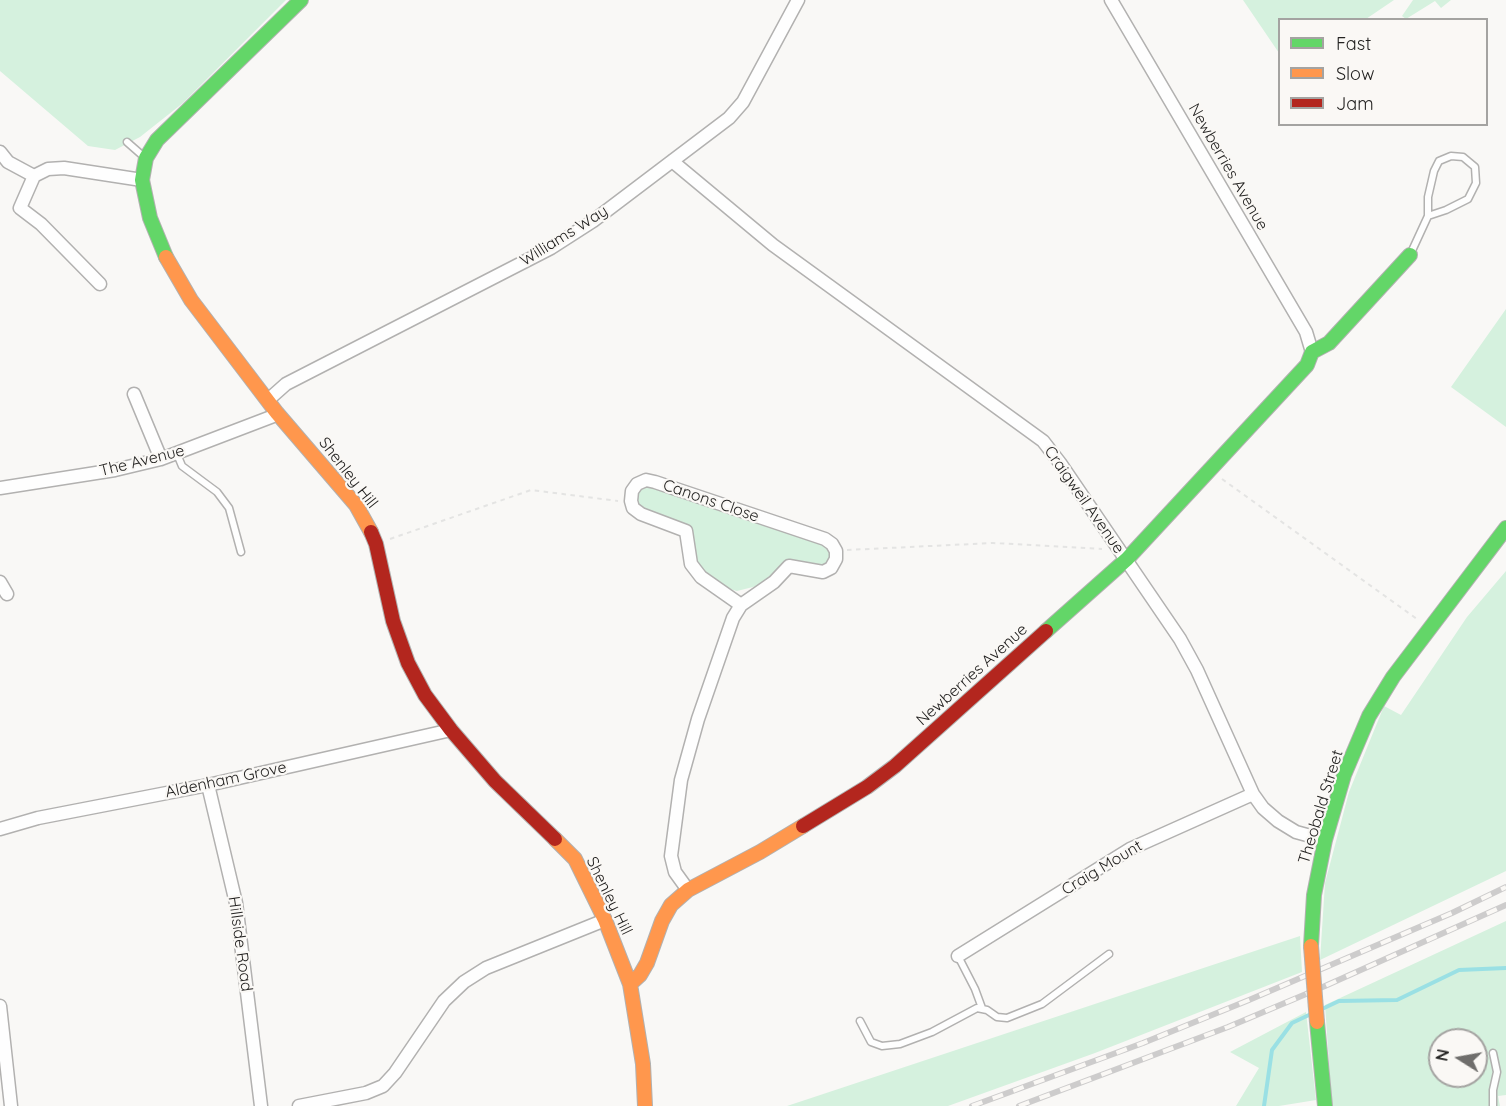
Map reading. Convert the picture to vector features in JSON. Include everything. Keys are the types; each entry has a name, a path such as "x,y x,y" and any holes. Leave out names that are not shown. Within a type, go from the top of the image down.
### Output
{"street":[{"name":"Shenley Hill","path":"301,0 157,140 146,158 142,180 150,218 171,268 191,300 277,412 356,505 368,525 376,544 393,621 408,663 425,695 495,782 574,860 605,921 630,984 643,1064 645,1106"},
{"name":"Williams Way","path":"268,400 286,384 551,248 593,221 672,162 729,118 743,102 798,0"},
{"name":"Newberries Avenue","path":"630,984 640,975 647,963 662,921 671,905 688,890 759,852 867,787 895,766 1126,559 1307,365 1312,352 1306,332 1112,0"},
{"path":"0,152 8,162 34,176"},
{"name":"Craigweil Avenue","path":"672,162 774,245 1043,441 1180,639 1197,670 1253,794 1263,808 1278,821 1296,832 1325,840"},
{"path":"100,284 41,224 21,210 20,205 34,176 48,169 64,168 142,180"},
{"name":"Newberries Avenue","path":"1312,352 1329,342 1410,255"},
{"path":"134,394 161,459"},
{"name":"The Avenue","path":"0,488 116,470 161,459 271,417 277,412"},
{"name":"Canons Close","path":"630,501 632,491 638,484 646,480 655,482 825,539 836,551"},
{"path":"630,501 633,508 641,514 686,531 691,564 700,577 741,605"},
{"name":"Theobald Street","path":"1324,1106 1311,946 1314,895 1325,840 1344,775 1369,716 1393,677 1506,528"},
{"path":"688,890 675,872 670,856 681,780 698,719 733,618 741,605 774,582 789,566 823,572 831,568 836,560 836,551"},
{"path":"0,582 7,594"},
{"name":"Aldenham Grove","path":"0,829 38,818 208,785 451,730"},
{"name":"Hillside Road","path":"208,785 236,903 261,1106"},
{"name":"Craig Mount","path":"958,956 1130,849 1253,794"},
{"path":"300,1106 366,1093 383,1086 395,1073 444,1001 464,982 486,968 605,921"},
{"path":"0,1006 6,1100"}],"lane":[{"path":"127,142 146,158"},
{"path":"1410,255 1428,216 1428,197 1434,171 1439,161 1451,156 1463,157 1475,167 1476,183 1468,198 1446,210 1428,216"},
{"path":"177,454 182,466 217,492 229,508 241,552"},
{"path":"860,1021 871,1042 882,1046 900,1044 932,1032 963,1017 973,1009 982,1008 997,1017 1015,1016 1042,1004 1108,954"},
{"path":"958,956 975,988 982,1008"},
{"path":"1493,1053 1497,1072 1493,1090 1493,1106"}],"path":[{"path":"1210,470 1430,628"},
{"path":"376,544 531,490 630,501"},
{"path":"836,551 993,543 1108,550 1116,544"}],"green space":[{"path":"0,0 286,0 183,103 140,137 115,150 88,146 0,71"},
{"path":"1243,0 1394,0 1367,18 1278,18 1278,52"},
{"path":"1413,0 1451,0 1441,8 1435,1 1408,18 1402,16"},
{"path":"1506,309 1506,427 1451,387"},
{"path":"646,485 827,545 831,554 828,564 816,568 795,561 788,562 761,585 737,591 723,587 713,582 700,567 693,548 692,528 641,509 637,504 638,490"},
{"path":"1506,571 1506,871 1320,960 1325,883 1349,792 1384,706 1401,715 1467,617"},
{"path":"1506,921 1506,1095 1498,1096 1500,1106 1332,1106 1325,1005"},
{"path":"1300,936 1302,972 1095,1053 948,1106 787,1106"},
{"path":"1306,1012 1316,1100 1279,1106 1236,1106 1259,1068 1230,1052"}],"waterway":[{"path":"1320,1010 1339,1001 1397,1000 1459,970 1506,968"},
{"path":"1264,1106 1272,1050 1292,1023 1311,1014"}],"railway":[{"path":"972,1106 1143,1043 1249,1000 1452,913 1506,887"},
{"path":"1019,1106 1228,1027 1506,905"}],"traffic: fast":[{"path":"166,257 150,218 142,180 146,158 157,140 301,0"},
{"path":"1046,631 1127,559 1307,365 1312,352 1329,343 1410,255"},
{"path":"1311,946 1314,895 1325,840 1344,775 1369,716 1393,677 1506,528"},
{"path":"1317,1022 1325,1106"}],"traffic: slow":[{"path":"166,257 191,300 277,413 356,505 371,532"},
{"path":"630,984 640,975 647,963 662,921 671,905 688,890 760,852 803,826"},
{"path":"555,839 575,859 605,920 630,984 643,1064 645,1106"},
{"path":"1311,946 1317,1022"}],"traffic: jam":[{"path":"371,532 376,544 393,621 408,663 425,695 451,730 495,781 555,839"},
{"path":"803,826 867,787 895,766 1046,631"}]}
